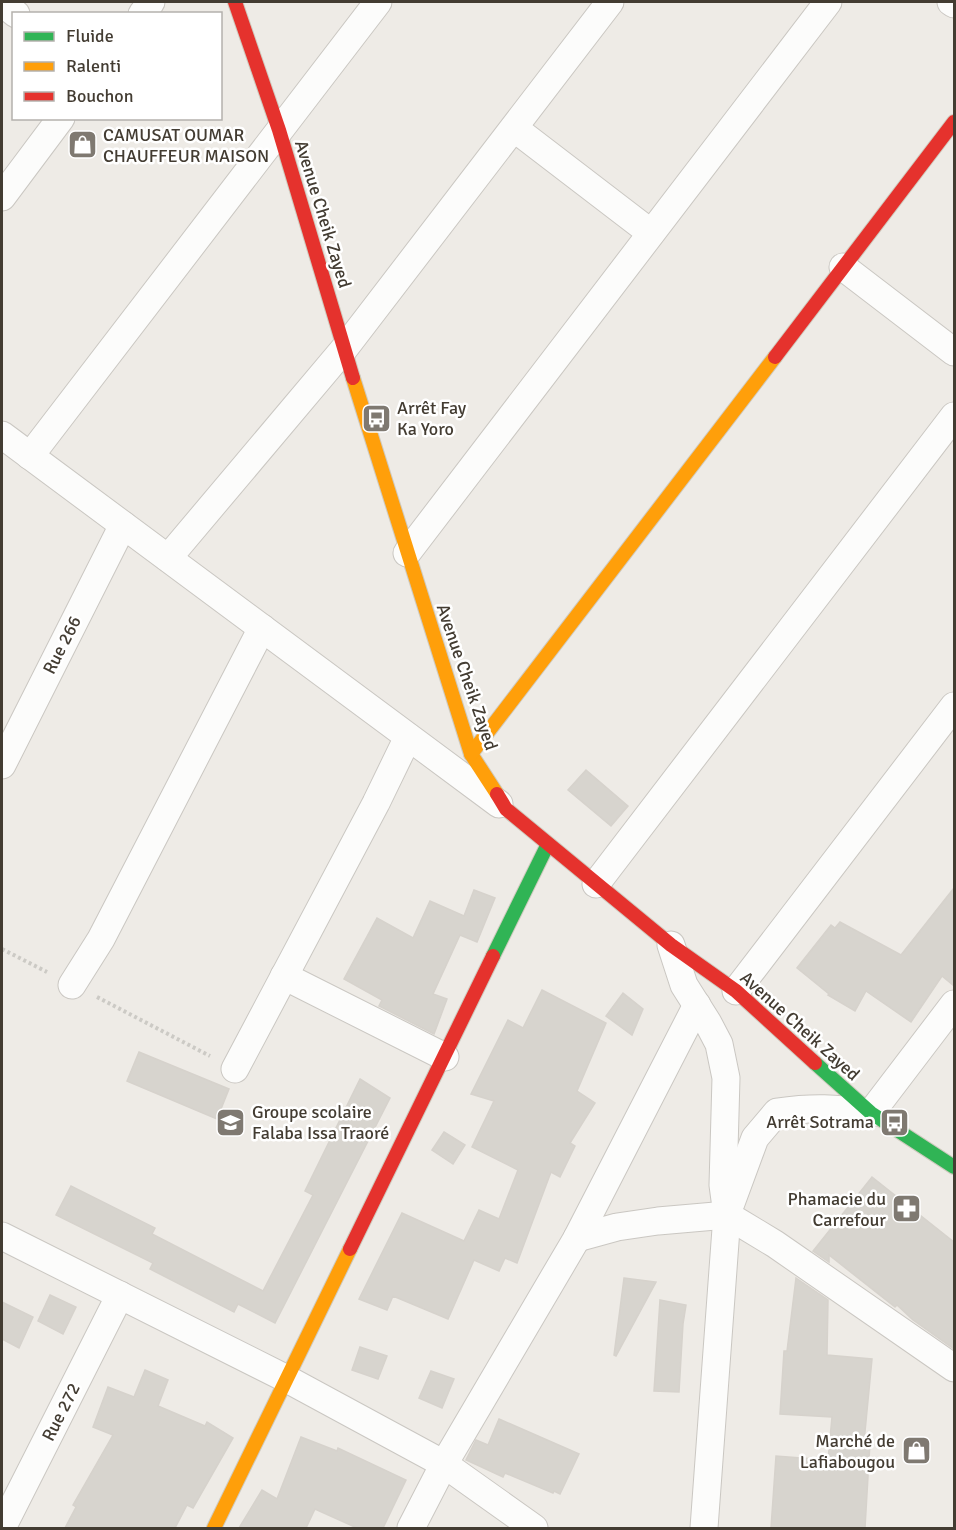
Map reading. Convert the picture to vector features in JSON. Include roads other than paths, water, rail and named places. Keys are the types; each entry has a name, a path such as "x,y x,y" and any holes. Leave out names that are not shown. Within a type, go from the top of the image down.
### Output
{"street":[{"name":"Avenue Cheik Zayed","path":"235,2 279,130 344,350 471,754 506,809 671,945 736,992 871,1113 954,1167"},
{"path":"30,456 378,2"},
{"path":"168,558 344,350 610,2"},
{"path":"407,553 828,2"},
{"path":"2,197 60,120"},
{"path":"471,754 954,122"},
{"path":"514,128 651,233"},
{"path":"843,267 954,352"},
{"path":"596,884 954,416"},
{"path":"2,435 506,809"},
{"name":"Rue 266","path":"2,765 123,525"},
{"path":"72,985 101,939 262,628"},
{"path":"736,992 954,706"},
{"path":"235,1069 376,803 408,737"},
{"path":"214,1528 548,844"},
{"path":"671,945 684,985 719,1044 726,1078 723,1185 727,1215 704,1528"},
{"path":"284,976 445,1057"},
{"path":"727,1215 754,1138 777,1112 837,1108 871,1113 954,1004"},
{"path":"411,1528 444,1464 577,1238 697,1005"},
{"path":"577,1238 617,1227 727,1215 775,1244 954,1368"},
{"path":"2,1236 287,1379 444,1464 534,1528"},
{"name":"Rue 272","path":"2,1528 120,1295"}],"place":[{"name":"CAMUSAT OUMAR CHAUFFEUR MAISON","path":"82,145"},
{"name":"Arrêt Fay Ka Yoro","path":"376,418"},
{"name":"Groupe scolaire Falaba Issa Traoré","path":"231,1122"},
{"name":"Arrêt Sotrama","path":"895,1122"},
{"name":"Phamacie du Carrefour","path":"907,1209"},
{"name":"Marché de Lafiabougou","path":"916,1451"}]}
